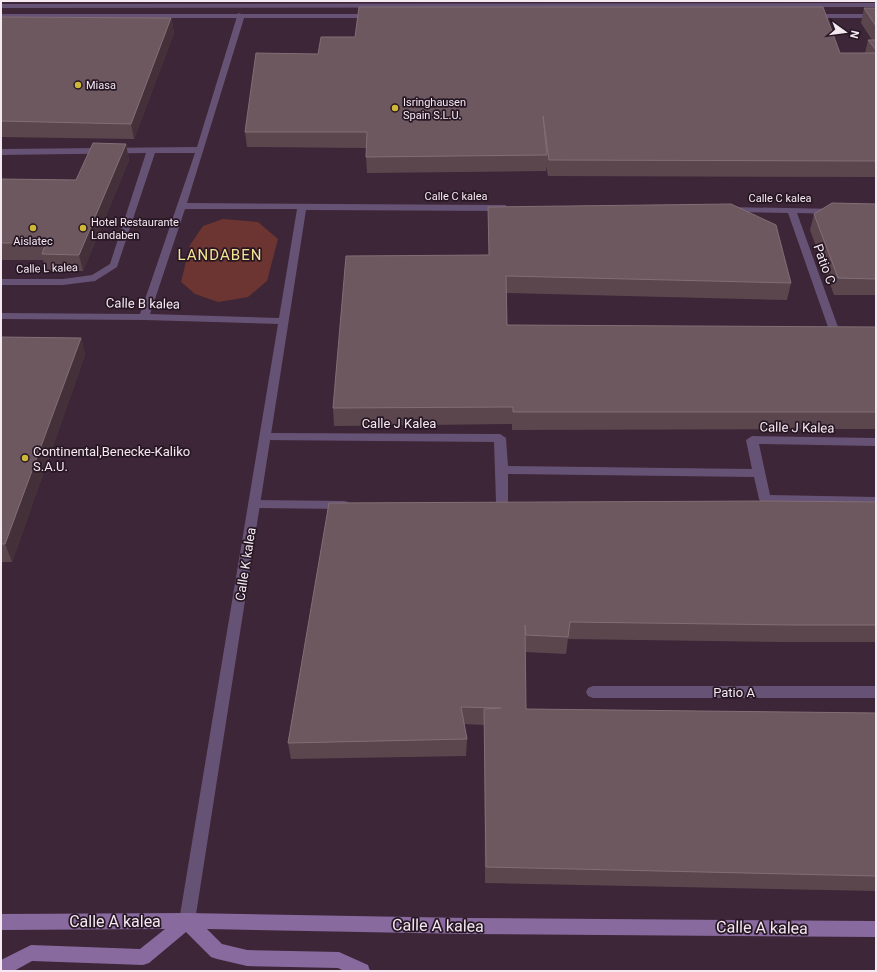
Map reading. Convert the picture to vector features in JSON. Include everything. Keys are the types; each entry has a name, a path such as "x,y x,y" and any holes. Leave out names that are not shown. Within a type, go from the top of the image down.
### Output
{"main road":[{"name":"Calle A kalea","path":"1,922 187,921 475,926 876,929"},
{"path":"1,969 31,953 143,957 187,921 217,951 247,958 339,960 362,971"}],"street":[{"path":"1,6 876,5"},
{"path":"146,6 161,9 219,10 241,15 256,10 322,9 337,6"},
{"path":"144,317 195,167 241,15"},
{"path":"1,16 386,16"},
{"path":"805,16 876,16"},
{"path":"1,152 152,152 199,150"},
{"name":"Calle L kalea","path":"1,282 63,282 95,278 114,265 152,152"},
{"name":"Calle C kalea","path":"181,206 515,208"},
{"name":"Calle K kalea","path":"187,921 302,207"},
{"name":"Calle C kalea","path":"720,210 845,211"},
{"name":"Patio C","path":"791,210 833,327"},
{"name":"Calle B kalea","path":"1,316 284,320"},
{"name":"Calle J Kalea","path":"266,437 500,438 502,507 478,506"},
{"name":"Calle J Kalea","path":"876,442 752,440 765,499 876,501"},
{"path":"502,470 759,473"},
{"path":"255,504 359,505"},
{"name":"Patio A","path":"592,692 876,692"}],"shaded area":[{"path":"1,1 876,1 876,971 1,971"},
{"path":"223,219 258,222 278,239 267,281 248,297 218,302 195,294 181,282 190,245 203,226"}],"building":[{"path":"359,7 823,7 840,53 876,53 876,161 549,160 543,116 547,155 366,157 367,132 245,132 256,53 318,54 321,37 355,37"},
{"path":"864,8 876,8 876,26"},
{"name":"Miasa","path":"1,17 171,18 131,124 1,121"},
{"path":"868,40 876,40 876,50"},
{"path":"93,143 126,144 79,255 42,254 46,243 1,243 1,179 76,180"},
{"path":"832,203 876,204 876,279 838,278 814,214"},
{"path":"731,204 776,225 791,283 506,276 507,325 876,327 876,412 513,412 513,407 333,408 346,256 489,255 488,207"},
{"name":"Continental,Benecke-Kaliko S.A.U.","path":"1,337 81,338 5,544 1,544"},
{"path":"766,501 876,502 876,625 570,622 568,637 526,635 525,625 526,709 876,713 876,876 486,867 484,709 501,708 461,707 467,739 288,743 329,503"}],"place":[{"name":"Miasa","path":"78,85"},
{"name":"Isringhausen Spain S.L.U.","path":"395,108"},
{"name":"Aislatec","path":"33,228"},
{"name":"Hotel Restaurante Landaben","path":"83,228"},
{"name":"Continental,Benecke-Kaliko S.A.U.","path":"25,458"}],"district":[{"name":"LANDABEN","path":"220,255"}]}
